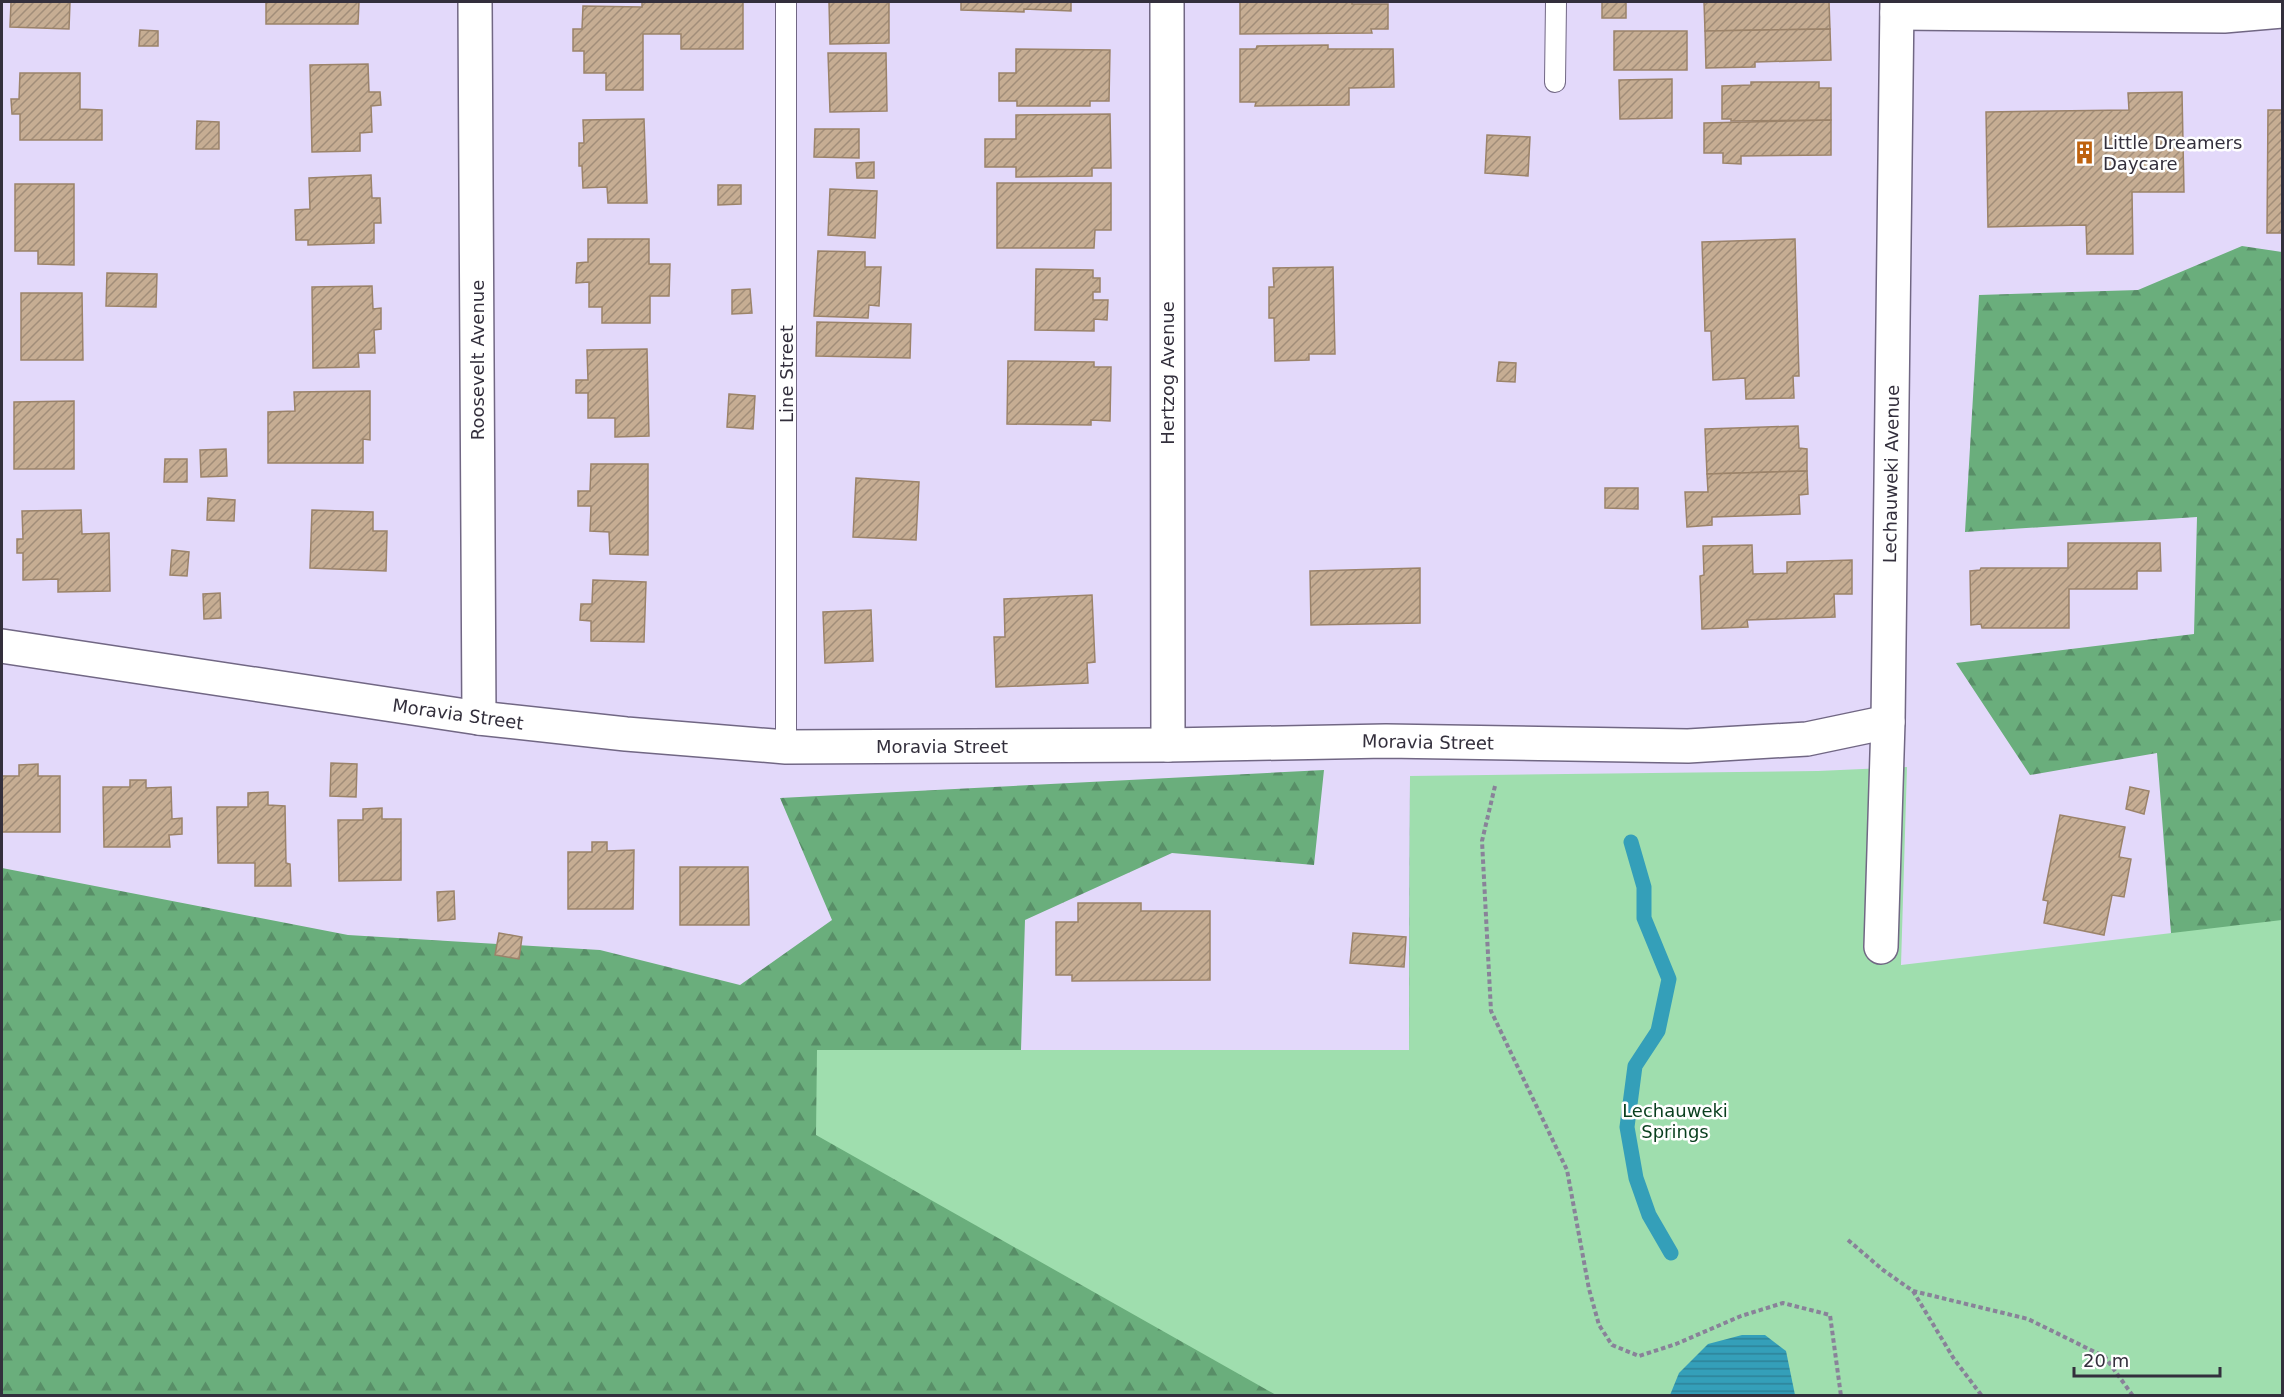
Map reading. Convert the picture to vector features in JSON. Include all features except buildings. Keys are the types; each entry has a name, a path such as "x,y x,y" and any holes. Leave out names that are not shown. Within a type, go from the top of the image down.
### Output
{"street":[{"name":"Roosevelt Avenue","path":"475,2 479,718"},
{"name":"Hertzog Avenue","path":"1167,2 1168,745"},
{"path":"1897,7 2283,11"},
{"name":"Lechauweki Avenue","path":"1881,947 1888,722 1897,7"},
{"name":"Moravia Street","path":"2,646 479,718 626,734 786,747 1168,745 1386,741 1700,745 1807,739 1888,722"}],"lane":[{"name":"Line Street","path":"786,2 786,747"},
{"path":"1556,2 1556,82"}],"path":[{"path":"1505,743 1482,841 1491,1011 1567,1170 1589,1289 1599,1325 1612,1345 1639,1356 1676,1344 1741,1316 1784,1303 1830,1315 1841,1395"},
{"path":"1848,1240 1883,1270 1913,1291 2028,1319 2105,1357 2133,1395"},
{"path":"1913,1291 1954,1359 1982,1395"}],"green space":[{"path":"2242,246 2282,252 2282,1395 1835,1396 2171,933 2157,753 2030,775 1956,663 2194,634 2197,517 1965,532 1979,295 2138,290"},
{"name":"Lechauweki Springs","path":"1907,767 1901,965 2282,920 2282,1395 1276,1395 816,1135 817,1050 1409,1050 1410,776 1818,771"},
{"path":"1324,770 1314,865 1172,853 1025,920 1021,1050 1409,1050 1410,776 1669,1395 2,1395 2,868 348,935 600,950 740,985 832,920 780,798"}],"water":[{"path":"1742,1335 1765,1335 1786,1351 1795,1395 1670,1395 1679,1373 1708,1344"}],"waterway":[{"path":"1631,842 1644,887 1644,918 1669,979 1658,1031 1635,1066 1627,1127 1636,1178 1649,1215 1671,1253"}],"place":[{"name":"Little Dreamers Daycare","path":"2085,152"}]}
